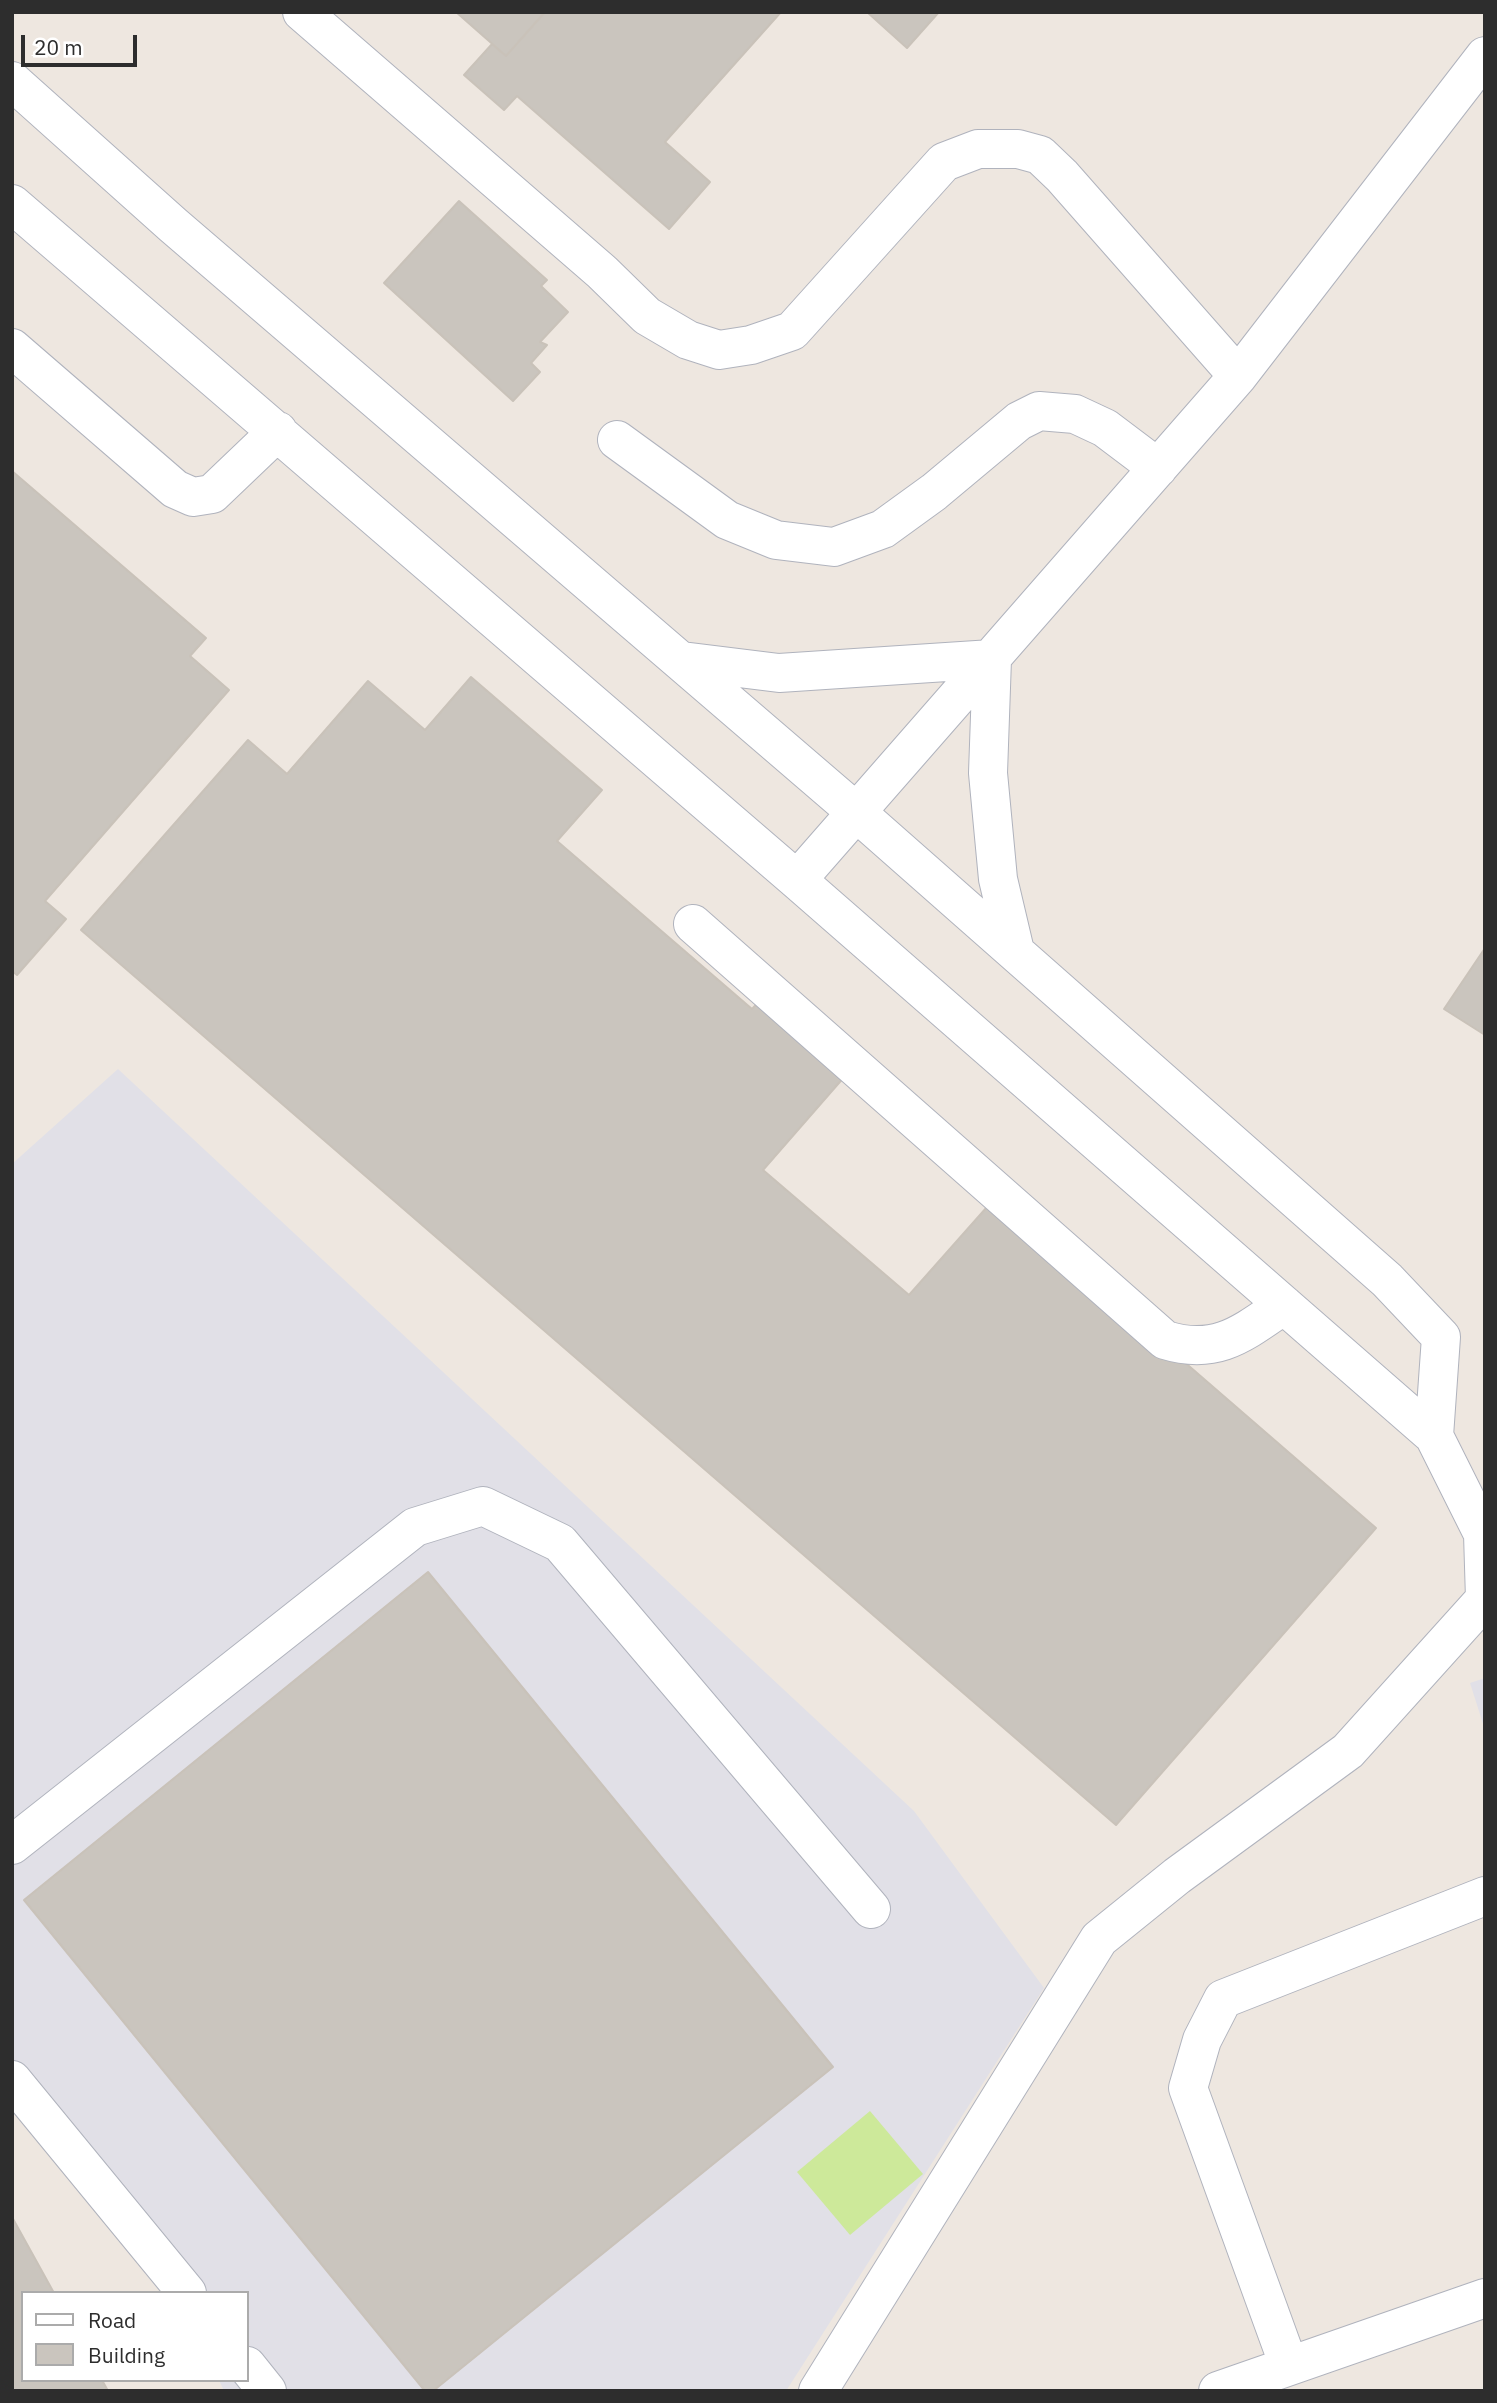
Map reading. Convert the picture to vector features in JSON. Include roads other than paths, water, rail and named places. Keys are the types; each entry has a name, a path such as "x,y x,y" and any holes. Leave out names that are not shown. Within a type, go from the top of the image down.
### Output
{"lane":[{"path":"302,12 602,272 648,316 688,340 719,349 751,345 792,331 944,162 978,149 1018,149 1040,155 1062,176 1238,376"},
{"path":"797,880 1238,376 1485,56"},
{"path":"12,80 173,225 856,812 1387,1280 1441,1337 1434,1436"},
{"path":"12,204 797,880 1434,1436 1483,1534 1485,1599 1348,1751 1177,1876 1099,1939 818,2391"},
{"path":"12,348 175,489 193,497 212,494 278,431"},
{"path":"617,440 727,520 776,540 834,547 883,529 934,492 1018,421 1039,411 1075,414 1105,428 1158,468"},
{"path":"682,662 779,673 992,659"},
{"path":"992,659 988,773 998,878 1015,951"},
{"path":"693,924 1165,1340 1183,1346 1220,1344 1244,1332 1284,1305"},
{"path":"12,1845 415,1527 483,1506 560,1543 871,1909"},
{"path":"1289,2366 1188,2088 1202,2040 1223,1999 1485,1896"},
{"path":"12,2081 185,2291"},
{"path":"1219,2391 1485,2298"},
{"path":"248,2367 267,2391"}]}
